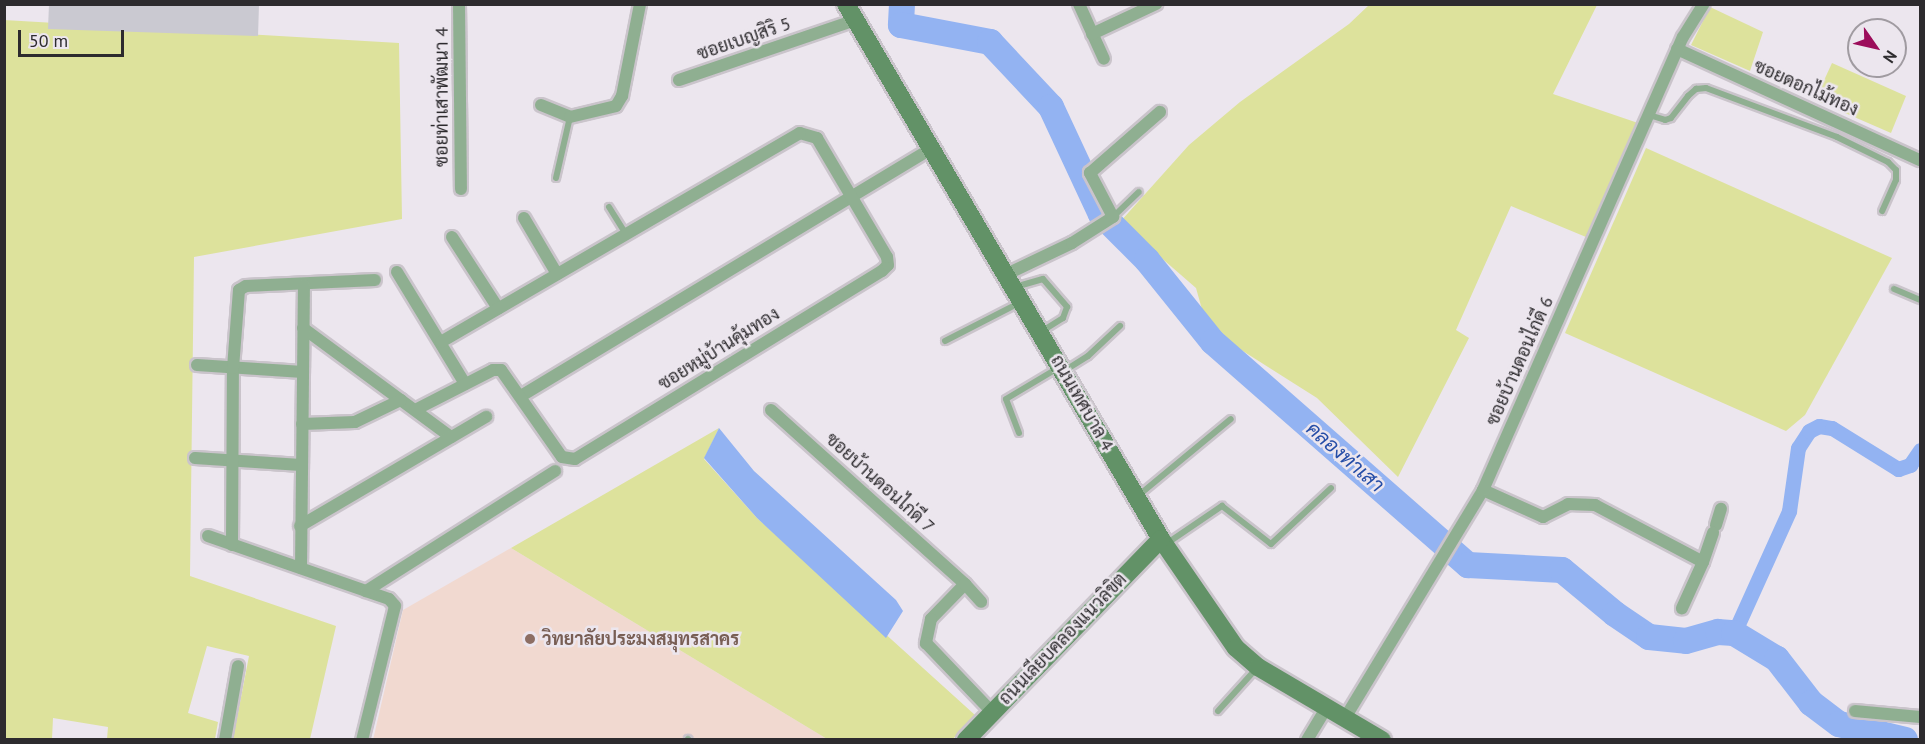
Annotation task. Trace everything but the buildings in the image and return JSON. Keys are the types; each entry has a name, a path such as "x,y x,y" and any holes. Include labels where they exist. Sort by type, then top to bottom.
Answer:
{"street":[{"name":"ซอยท่าเสาพัฒนา 4","path":"459,4 461,189"},
{"path":"541,105 570,117 616,106 622,96 640,4"},
{"path":"1079,4 1104,59"},
{"path":"1092,34 1156,4"},
{"name":"ซอยบ้านดอนไก่ดี 6","path":"1345,718 1483,490 1677,49 1704,4"},
{"name":"ซอยเบญสิริ 5","path":"679,80 851,12"},
{"name":"ถนนเทศบาล 4","path":"851,12 933,147 1163,541 1236,648 1258,667 1382,740"},
{"name":"ซอยดอกไม้ทอง","path":"1677,49 1920,160"},
{"path":"1015,288 1113,217 1090,173 1160,112"},
{"name":"ซอยหมู่บ้านคุ้มทอง","path":"415,410 493,370 501,370 562,457 575,459 888,265 888,257 816,138 800,133 441,342"},
{"path":"521,396 933,147"},
{"path":"524,218 557,274"},
{"path":"452,237 498,308"},
{"path":"397,273 465,384"},
{"path":"232,545 233,368 239,290 246,286 375,280"},
{"path":"301,568 304,285"},
{"path":"303,328 451,437"},
{"path":"197,365 303,372"},
{"path":"302,424 355,422 401,400"},
{"name":"ซอยบ้านดอนไก่ดี 7","path":"771,410 965,584 981,602"},
{"path":"300,526 486,417"},
{"path":"195,458 234,463 301,465"},
{"path":"366,591 555,471"},
{"path":"1483,490 1543,517 1568,504 1594,505 1703,562"},
{"path":"1682,608 1703,562 1721,509"},
{"path":"208,537 389,599 395,606 362,740"},
{"name":"ถนนเลียบคลองแนวลิขิต","path":"966,740 1163,541"},
{"path":"965,584 931,619 926,643 992,712"},
{"path":"225,740 238,666"},
{"path":"1307,740 1326,708"},
{"path":"1855,711 1920,717"}],"lane":[{"path":"1649,115 1665,120 1671,118 1696,89 1706,88 1837,136 1888,162 1896,170 1896,180 1882,211"},
{"path":"556,178 570,117"},
{"path":"1113,217 1139,192"},
{"path":"609,207 626,234"},
{"path":"945,341 1015,288 1043,279 1066,307 1063,318 1041,332"},
{"path":"1894,289 1920,300"},
{"path":"1019,433 1005,404 1006,399 1088,356 1120,326"},
{"path":"1137,497 1231,419"},
{"path":"1163,541 1222,506 1271,544 1330,488"},
{"path":"1218,711 1258,667"}],"shaded area":[{"name":"วิทยาลัยประมงสมุทรสาคร","path":"511,548 827,739 373,740 403,610"}],"green space":[{"path":"1369,5 1597,5 1553,94 1638,123 1586,237 1511,206 1456,330 1469,338 1398,477 1317,398 1235,346 1203,313 1196,288 1120,222 1189,145 1240,102 1349,24"},
{"path":"1710,7 1763,32 1750,71 1691,45"},
{"path":"4,20 399,43 402,219 194,257 190,576 336,626 310,739 233,739 249,656 207,646 188,713 218,722 215,739 107,739 108,727 53,718 52,739 5,739"},
{"path":"1832,63 1847,70 1847,78 1866,78 1906,96 1891,133 1815,100"},
{"path":"1646,148 1892,258 1805,415 1786,431 1565,333"},
{"path":"719,428 704,459 757,518 975,715 953,739 827,739 511,548"}],"water":[{"path":"719,428 754,471 896,600 903,611 886,638 757,518 704,458"}],"waterway":[{"name":"คลองท่าเสา","path":"902,4 901,25 990,42 1051,107 1101,214 1147,260 1213,342 1468,565 1562,570 1615,614 1649,637 1686,641 1718,632 1734,633 1777,659 1811,703 1839,724 1905,740"},
{"path":"1734,633 1789,511 1798,448 1809,431 1819,426 1832,428 1898,469 1910,465 1920,450"}],"place":[{"name":"วิทยาลัยประมงสมุทรสาคร","path":"530,639"}]}
